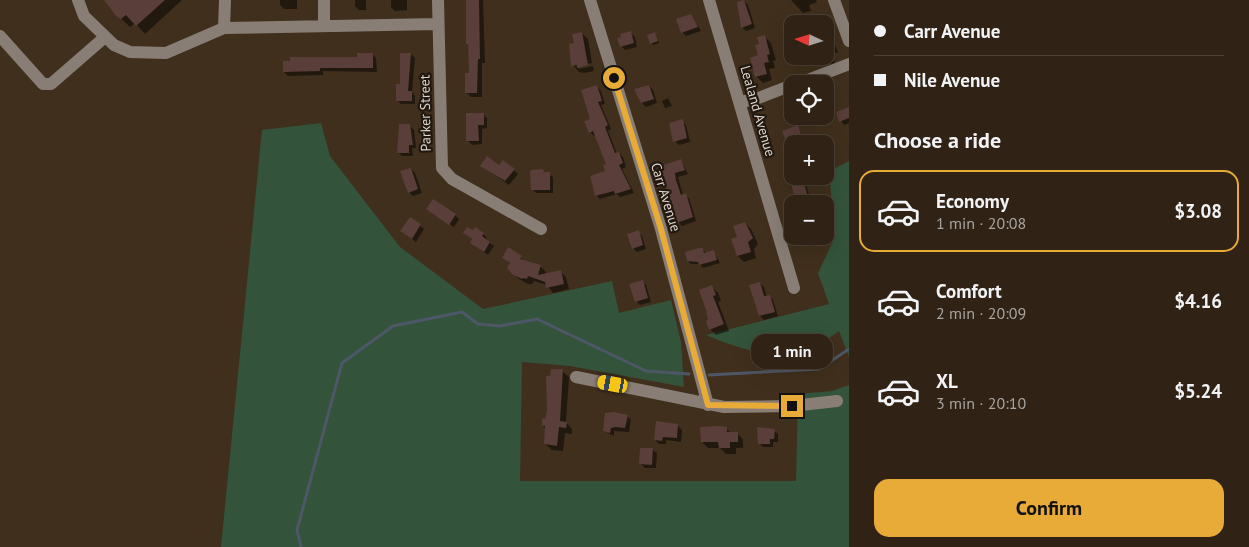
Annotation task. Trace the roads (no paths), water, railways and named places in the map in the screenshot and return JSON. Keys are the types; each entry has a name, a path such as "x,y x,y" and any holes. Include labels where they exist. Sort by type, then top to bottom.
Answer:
{"street":[{"path":"78,0 84,16 114,45 130,52 166,53 224,28 438,24"},
{"path":"224,28 225,0"},
{"path":"324,0 324,26"},
{"name":"Parker Street","path":"438,0 442,168 459,184 541,229"},
{"name":"Carr Avenue","path":"590,0 661,229 708,405"},
{"name":"Lealand Avenue","path":"709,0 794,288"},
{"path":"834,0 849,41"},
{"path":"0,36 43,84 51,84 105,37"},
{"path":"820,75 849,64"},
{"path":"740,102 756,99 784,88"},
{"path":"576,377 708,405 774,406 837,401"}],"waterway":[{"path":"301,547 297,530 342,363 393,326 462,312 478,324 500,326 537,319 646,371 689,374"},
{"path":"709,375 819,369 849,349"}]}
